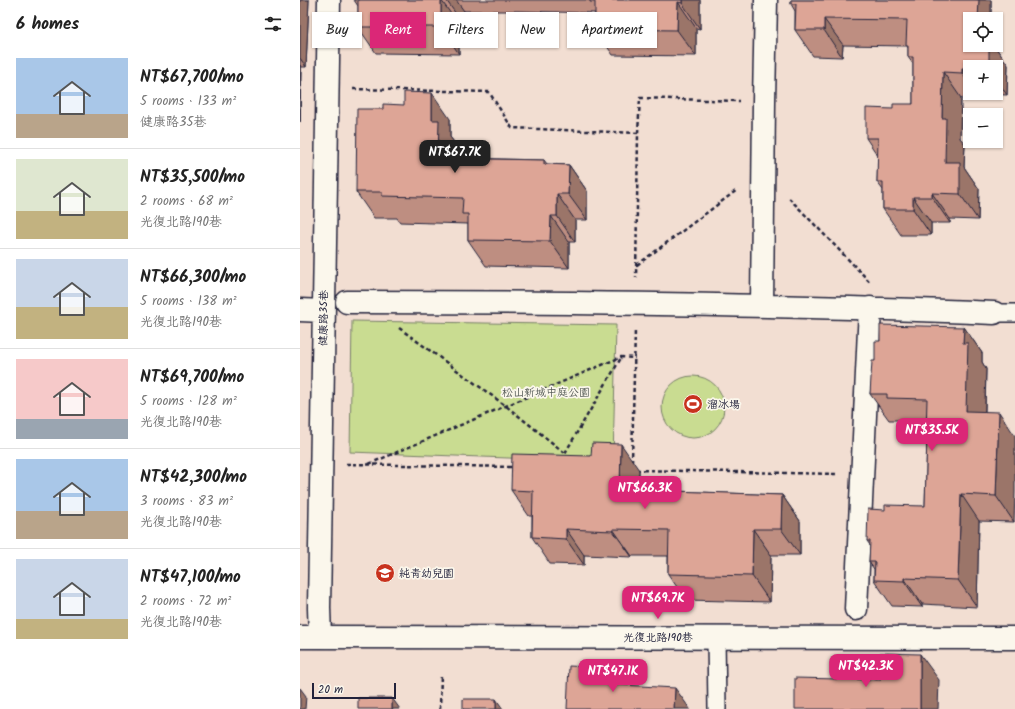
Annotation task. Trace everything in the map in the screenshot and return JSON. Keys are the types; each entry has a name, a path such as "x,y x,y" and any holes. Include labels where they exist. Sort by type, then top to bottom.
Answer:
{"street":[{"name":"健康路35巷","path":"310,637 319,608 329,0"},
{"path":"762,306 766,0"},
{"path":"347,302 636,303 870,308 1004,313"},
{"path":"856,609 864,474 870,308"},
{"path":"300,310 323,311"},
{"name":"光復北路190巷","path":"310,637 1015,638"}],"lane":[{"path":"716,637 716,709"}],"path":[{"path":"350,89 489,92 512,128 638,133"},
{"path":"632,462 638,133 640,98 764,101"},
{"path":"379,302 380,315 506,406 565,453"},
{"path":"367,465 621,358 635,358"},
{"path":"565,460 565,453 621,358"},
{"path":"344,464 518,467"},
{"path":"632,470 864,474"},
{"path":"440,709 441,674"}],"green space":[{"name":"松山新城中庭公園","path":"352,321 616,325 613,462 350,452"},
{"name":"溜冰場","path":"693,376 710,381 715,385 719,390 724,407 719,424 715,429 710,433 693,438 676,433 671,429 667,424 662,407 667,390 671,385 676,381"}],"building":[{"path":"358,0 441,0 441,12 434,12 434,27 426,27 426,12 370,12 370,27 362,27 362,12 358,12"},
{"path":"590,0 682,0 682,3 678,2 677,30 657,30 657,12 595,12 595,2 590,2"},
{"path":"791,0 979,0 978,12 963,12 963,52 989,52 989,60 963,60 962,73 943,72 942,118 946,118 945,162 960,162 960,194 932,193 932,197 913,197 913,209 883,209 883,182 877,182 878,138 866,138 866,108 893,109 893,104 913,104 913,57 908,57 908,45 906,45 907,20 824,19 824,30 795,30 796,4 791,4"},
{"path":"404,92 432,93 432,120 439,120 438,158 544,160 544,164 569,165 568,194 557,194 557,216 551,216 550,241 468,240 468,214 462,214 463,198 382,196 382,192 356,192 357,109 383,109 383,104 404,105"},
{"path":"880,325 964,327 963,343 968,343 966,411 999,412 996,496 961,494 958,580 904,578 904,581 874,580 875,562 869,562 870,541 867,541 868,509 885,510 885,505 925,506 927,434 927,399 887,398 887,394 870,394 872,361 875,361 875,341 880,341"},
{"path":"592,443 621,444 620,489 782,495 781,529 753,529 752,576 668,574 669,530 613,529 613,531 566,529 566,539 532,537 533,491 511,490 512,454 591,456"},
{"path":"880,653 920,654 920,709 795,709 795,678 880,680"},
{"path":"569,666 605,668 605,684 675,688 674,709 567,709"},
{"path":"358,698 392,698 392,709 358,709"},
{"path":"463,699 496,699 496,709 463,709"}],"place":[{"name":"溜冰場","path":"693,404"},
{"name":"純青幼兒園","path":"385,573"}]}
